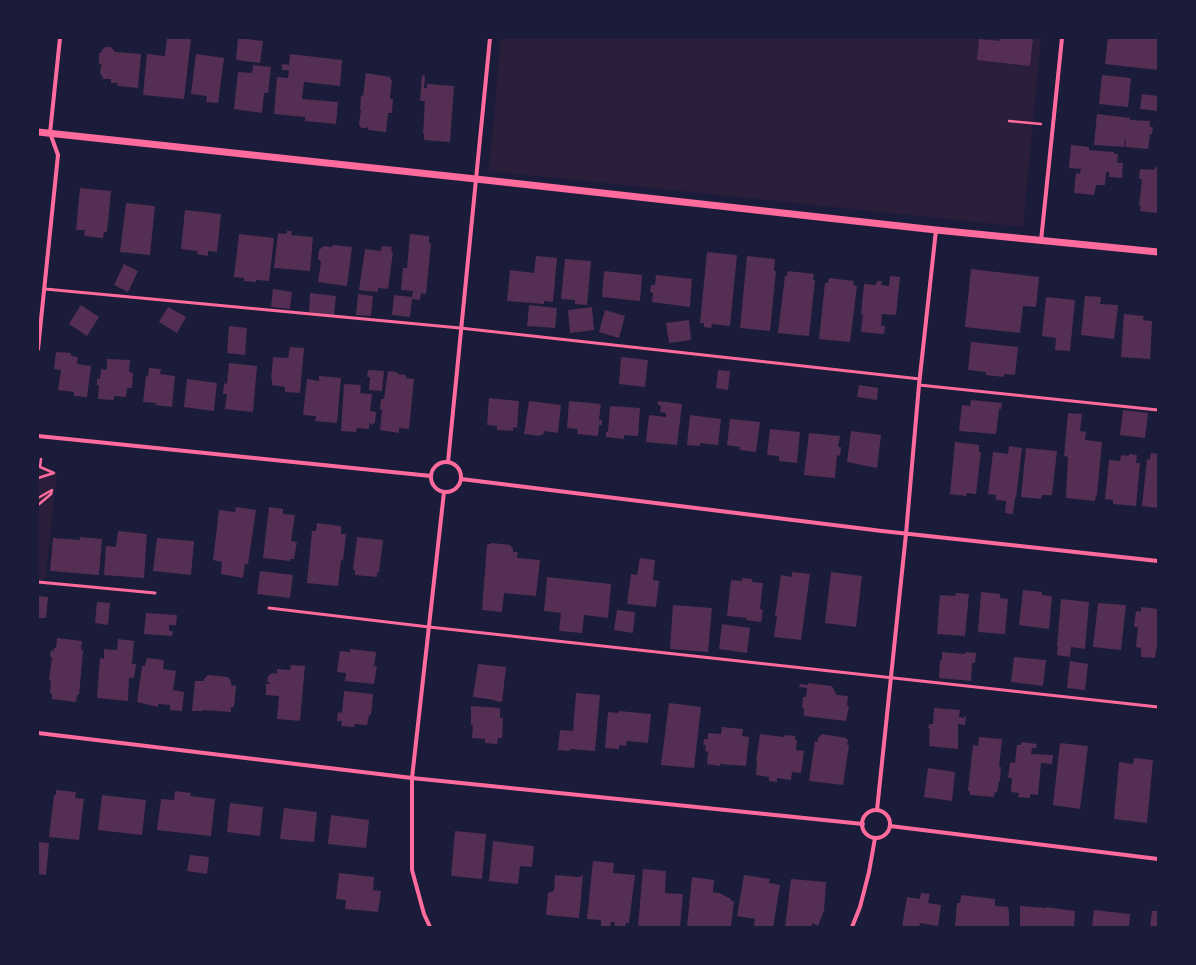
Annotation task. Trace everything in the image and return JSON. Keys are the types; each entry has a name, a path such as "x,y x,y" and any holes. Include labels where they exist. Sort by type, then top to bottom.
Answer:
{"street":[{"path":"38,349 58,154 50,133 60,38"},
{"path":"448,462 460,328 490,38"},
{"path":"1041,241 1062,38"},
{"path":"38,132 936,230 1158,252"},
{"path":"877,810 892,677 919,385 936,230"},
{"path":"38,436 431,476"},
{"path":"448,462 458,467 461,482 454,490 444,492 435,488 432,484 431,476 432,469 440,463 448,462"},
{"path":"461,479 906,534 1158,561"},
{"path":"430,927 424,914 412,870 412,778 444,492"},
{"path":"38,733 412,778 863,824"},
{"path":"877,810 887,815 890,826 884,836 875,838 867,834 864,830 863,824 864,818 867,814 877,810"},
{"path":"890,826 1158,859"},
{"path":"852,927 860,907 869,872 875,838"}],"lane":[{"path":"45,289 460,328 920,379"},
{"path":"919,385 1158,410"},
{"path":"38,582 155,593"},
{"path":"269,608 1158,707"}],"path":[{"path":"1009,121 1036,124"},
{"path":"38,478 54,472 40,467 41,459"},
{"path":"38,498 52,490 51,494 38,505"}],"shaded area":[{"path":"501,38 1041,38 1023,227 489,171"},
{"path":"38,471 57,473 45,581 38,580"}],"building":[{"path":"167,38 191,38 184,99 143,95 147,54 165,56"},
{"path":"238,38 263,41 260,63 236,60"},
{"path":"1000,38 1033,38 1030,66 977,60 979,39 1000,41"},
{"path":"1108,38 1158,38 1158,70 1105,64"},
{"path":"105,47 111,47 115,52 141,54 138,88 117,86 118,83 111,83 111,79 102,79 103,77 100,73 101,65 103,64 99,64 99,53 101,53"},
{"path":"196,54 224,58 218,103 206,102 207,96 191,94"},
{"path":"290,54 342,60 340,86 304,82 302,99 338,102 336,124 305,121 305,117 274,114 277,77 288,78 289,70 282,70 282,64 289,65"},
{"path":"253,65 271,67 268,93 264,93 262,113 234,109 238,72 252,73"},
{"path":"366,73 390,77 392,80 390,99 393,99 392,113 388,113 386,132 368,130 368,127 361,128 359,124 361,95 363,96"},
{"path":"422,75 425,76 424,88 427,88 427,84 454,86 450,142 424,140 425,101 420,101"},
{"path":"1102,75 1131,78 1128,107 1099,104"},
{"path":"1142,94 1158,96 1158,111 1140,109"},
{"path":"1097,114 1130,118 1130,120 1150,121 1150,127 1153,127 1152,134 1150,134 1148,149 1125,147 1126,139 1124,147 1094,145"},
{"path":"1071,145 1089,147 1089,150 1114,152 1114,154 1118,154 1117,163 1123,163 1122,178 1109,177 1109,172 1106,172 1105,185 1096,185 1094,195 1074,193 1076,173 1080,174 1081,169 1069,168"},
{"path":"1155,167 1158,168 1158,213 1140,211 1141,206 1139,206 1142,179 1139,179 1140,169 1154,170"},
{"path":"80,188 111,191 107,232 104,232 103,238 84,236 85,230 76,230"},
{"path":"126,203 155,206 150,255 120,252"},
{"path":"185,210 221,214 217,252 208,251 208,256 197,254 197,251 181,249"},
{"path":"287,231 292,231 291,235 313,237 310,271 274,268 278,233 286,234"},
{"path":"239,234 274,238 269,281 244,281 244,278 234,277"},
{"path":"410,234 429,236 429,243 431,243 426,294 421,293 420,300 412,299 410,317 392,315 394,295 412,297 413,291 401,290 403,268 407,268"},
{"path":"333,245 352,247 347,286 318,282 321,262 318,259 319,250 324,246 332,247"},
{"path":"382,246 392,247 391,252 393,252 388,289 378,288 378,292 359,290 365,249 381,251"},
{"path":"707,252 737,255 730,326 712,324 711,328 704,327 704,323 700,323"},
{"path":"536,256 557,258 553,302 544,301 544,304 507,301 510,270 534,273"},
{"path":"747,256 775,259 774,271 776,271 770,331 740,328"},
{"path":"565,259 591,261 587,305 575,304 575,300 561,299"},
{"path":"124,264 138,271 128,292 114,285"},
{"path":"971,269 1039,277 1036,307 1023,306 1020,333 965,327"},
{"path":"604,271 642,275 640,301 602,297"},
{"path":"788,271 814,274 813,280 815,280 809,336 778,333 785,276 787,276"},
{"path":"656,275 692,279 690,307 652,302 653,293 650,292 651,285 655,285"},
{"path":"890,276 900,277 896,315 882,314 881,326 885,326 884,334 861,332 864,284 876,285 877,281 882,281 881,285 889,286"},
{"path":"829,278 854,281 853,285 857,286 850,342 819,339 825,283 828,283"},
{"path":"273,289 292,292 290,309 271,307"},
{"path":"310,293 336,296 334,315 309,312"},
{"path":"358,294 373,296 371,316 356,315"},
{"path":"1085,296 1101,297 1100,304 1118,305 1114,339 1081,335"},
{"path":"1046,297 1075,300 1070,351 1055,350 1056,338 1042,336"},
{"path":"81,305 99,317 87,336 69,324"},
{"path":"529,305 557,308 555,328 527,326"},
{"path":"168,307 186,317 177,333 159,322"},
{"path":"592,307 594,330 570,333 568,310"},
{"path":"605,310 625,316 619,338 599,332"},
{"path":"1124,314 1144,316 1143,320 1152,321 1150,359 1121,357"},
{"path":"689,320 691,340 669,343 666,323"},
{"path":"229,326 247,328 245,355 227,353"},
{"path":"971,342 1018,347 1015,375 1004,374 1004,377 986,375 986,372 968,370"},
{"path":"290,347 304,348 300,393 285,392 285,387 272,385 271,379 273,357 288,358"},
{"path":"56,352 71,353 71,356 78,357 77,364 91,366 87,397 74,396 74,392 58,390 61,370 54,369"},
{"path":"621,357 648,360 645,387 619,384"},
{"path":"107,359 130,360 129,372 133,373 132,388 127,388 126,397 114,396 114,400 98,399 99,385 97,385 97,379 100,379 101,369 107,370"},
{"path":"229,363 257,366 253,412 225,409 227,394 223,394 224,383 227,384"},
{"path":"149,368 161,369 160,374 175,376 172,407 155,405 156,403 143,402 146,376 148,376"},
{"path":"368,370 384,371 382,391 369,390 370,377 367,377"},
{"path":"718,370 730,371 728,390 716,388"},
{"path":"388,371 397,372 397,374 406,375 406,378 414,379 409,429 399,428 399,433 380,430 382,410 380,409 381,399 384,399"},
{"path":"319,376 341,378 337,423 315,421 316,416 303,415 307,379 319,381"},
{"path":"187,379 217,383 214,411 184,407"},
{"path":"344,384 361,385 360,393 372,394 370,411 376,412 375,423 371,425 369,422 369,429 357,428 356,432 341,431"},
{"path":"859,385 878,388 877,400 857,397"},
{"path":"489,398 519,401 517,428 513,427 513,431 497,430 497,426 487,425"},
{"path":"971,400 1002,403 1001,409 999,409 996,434 959,431 962,405 970,406"},
{"path":"529,401 561,405 558,433 544,431 543,435 540,436 524,434"},
{"path":"569,401 601,404 599,420 602,420 602,425 599,425 598,436 577,434 578,429 567,428"},
{"path":"658,401 682,404 677,445 646,442 649,415 666,417 666,413 660,412 661,406 658,405"},
{"path":"610,406 640,408 638,436 624,435 624,439 606,437 606,432 608,432"},
{"path":"1123,410 1148,413 1145,438 1120,435"},
{"path":"1068,413 1082,414 1080,431 1086,432 1085,440 1102,442 1097,495 1095,501 1066,498 1068,457 1064,456"},
{"path":"690,415 721,419 718,445 700,443 700,446 687,445"},
{"path":"730,419 760,422 756,452 739,450 740,447 727,445"},
{"path":"770,429 800,432 797,463 779,461 779,456 767,455"},
{"path":"851,431 881,435 877,468 847,462"},
{"path":"809,433 840,436 838,447 841,447 840,456 837,455 835,478 804,475"},
{"path":"955,442 979,445 979,452 981,452 976,494 967,493 966,496 950,494"},
{"path":"1009,446 1022,448 1013,514 1005,513 1006,501 996,500 996,495 988,494 993,452 1008,454"},
{"path":"1026,448 1057,451 1052,495 1042,495 1041,499 1021,497"},
{"path":"1151,453 1158,454 1158,508 1142,506 1147,459 1150,460"},
{"path":"1129,454 1137,455 1136,463 1140,463 1136,506 1113,504 1113,500 1105,499 1109,460 1120,461 1121,455 1129,456"},
{"path":"236,507 256,510 248,564 245,564 243,578 221,574 222,562 213,560 219,510 235,512"},
{"path":"269,507 283,509 283,514 295,515 291,541 297,542 294,559 290,559 290,561 263,558"},
{"path":"317,523 341,526 341,534 346,534 338,586 307,583 312,531 316,531"},
{"path":"118,531 147,534 144,578 104,575 106,546 116,547"},
{"path":"80,537 102,539 99,575 50,571 53,538 80,540"},
{"path":"357,537 383,540 379,573 377,572 377,577 355,575 355,570 353,570"},
{"path":"157,538 194,541 191,575 153,571"},
{"path":"492,543 510,545 513,552 518,552 517,558 540,560 536,596 504,593 502,612 482,610 487,545"},
{"path":"640,558 655,560 653,580 659,581 656,607 627,604 631,574 637,575"},
{"path":"260,571 293,575 290,598 257,594"},
{"path":"792,572 810,574 801,640 774,637 777,616 775,616 781,575 792,577"},
{"path":"831,572 862,576 856,627 825,623"},
{"path":"547,577 611,584 608,618 584,615 582,633 559,631 561,613 544,611"},
{"path":"742,578 752,579 752,582 763,583 760,609 763,610 761,622 746,620 747,618 727,616 731,580 742,581"},
{"path":"1023,590 1042,592 1042,595 1052,596 1049,629 1019,625"},
{"path":"981,592 1000,594 1000,598 1008,599 1005,634 978,632"},
{"path":"956,593 969,594 965,636 937,634 940,595 955,596"},
{"path":"38,596 48,597 46,618 38,618"},
{"path":"1061,599 1089,602 1085,649 1071,647 1070,657 1057,655"},
{"path":"97,602 110,603 108,625 95,623"},
{"path":"1098,603 1126,605 1121,650 1093,647"},
{"path":"673,605 712,608 708,652 670,649"},
{"path":"1141,607 1158,609 1158,650 1156,649 1155,658 1141,657 1141,648 1136,647 1138,627 1134,627 1136,611 1141,612"},
{"path":"617,610 635,612 633,633 614,630"},
{"path":"146,613 177,615 176,625 169,625 169,631 173,631 172,636 144,634"},
{"path":"722,624 750,628 747,653 719,649"},
{"path":"57,638 82,641 81,650 83,650 79,695 77,695 76,702 52,699 52,694 50,693 51,680 49,680 52,657 50,657 51,650 54,651 54,648 56,648"},
{"path":"118,639 134,641 132,664 136,664 134,678 129,678 128,701 97,698 100,658 104,659 104,649 117,650"},
{"path":"350,649 376,652 374,666 377,666 374,684 345,681 346,673 337,672 340,651 350,652"},
{"path":"942,652 965,654 965,652 976,653 975,663 972,663 971,681 939,678"},
{"path":"1014,657 1046,660 1043,686 1011,682"},
{"path":"147,658 164,660 163,669 176,671 173,690 184,692 182,711 170,710 170,705 158,704 158,707 137,702 142,666 145,666"},
{"path":"1070,661 1088,664 1085,690 1067,688"},
{"path":"478,664 506,667 502,702 473,697"},
{"path":"291,665 305,666 300,721 277,719 279,696 266,695 266,684 271,684 267,681 268,676 272,673 277,674 277,669 290,670"},
{"path":"208,675 228,677 231,681 231,685 236,686 234,707 231,707 231,712 203,710 192,711 195,681 204,681"},
{"path":"808,683 832,686 836,695 848,696 847,705 849,706 846,721 804,716 804,708 802,708 803,697 806,697 807,688 799,687 800,684 808,685"},
{"path":"344,691 373,694 371,715 369,715 367,725 355,724 354,727 341,726 342,721 337,721 338,712 342,713"},
{"path":"576,693 600,695 595,751 570,749 570,751 558,750 560,730 573,731"},
{"path":"669,703 701,707 694,768 661,765"},
{"path":"471,706 500,708 500,718 503,718 502,738 498,738 497,744 485,743 485,739 472,738 473,725 471,725"},
{"path":"934,708 960,710 959,717 964,718 966,716 965,725 958,724 958,749 929,746 930,729 928,728 929,724 933,724"},
{"path":"619,711 651,714 648,743 627,741 626,746 619,745 619,749 605,748 608,712 618,713"},
{"path":"722,727 743,729 742,736 749,737 746,766 720,764 720,766 707,764 708,752 705,751 706,745 703,745 704,739 708,739 708,733 721,734"},
{"path":"760,734 784,737 785,735 795,736 795,740 797,740 796,750 804,751 801,773 792,772 791,780 777,778 777,782 769,781 769,777 756,775 756,761"},
{"path":"822,734 846,738 848,740 847,745 849,745 843,785 809,781 815,741 818,742 818,738"},
{"path":"979,737 1002,739 999,767 1001,767 1000,781 994,797 970,795 970,791 968,791 973,745 978,746"},
{"path":"1022,742 1037,744 1036,748 1032,748 1031,754 1053,755 1052,764 1041,763 1038,795 1030,794 1030,798 1018,797 1019,793 1011,792 1012,778 1008,778 1010,762 1015,763 1017,745 1021,745"},
{"path":"1060,743 1088,746 1080,809 1053,805"},
{"path":"1134,758 1153,760 1147,823 1114,819 1119,762 1133,764"},
{"path":"928,768 955,772 952,801 924,797"},
{"path":"56,790 76,792 75,798 84,799 79,840 49,837 54,795 56,795"},
{"path":"175,791 191,793 190,796 215,799 211,836 157,830 161,799 174,800"},
{"path":"102,795 146,800 142,835 98,830"},
{"path":"230,803 263,807 260,836 227,832"},
{"path":"284,808 317,812 314,842 280,839"},
{"path":"331,815 369,820 366,848 328,844"},
{"path":"455,831 486,834 482,879 451,876"},
{"path":"493,841 534,846 532,867 520,866 518,884 489,881"},
{"path":"38,842 49,843 46,875 38,874"},
{"path":"190,855 209,857 207,874 187,871"},
{"path":"593,861 614,863 613,873 635,875 629,923 626,923 625,927 614,927 615,922 611,922 610,927 601,927 601,920 587,919"},
{"path":"643,869 666,871 665,893 683,894 680,927 638,927"},
{"path":"339,873 374,877 373,890 381,891 378,912 345,909 346,900 336,899"},
{"path":"555,875 579,877 583,875 579,918 546,915 548,893 554,891"},
{"path":"744,875 770,879 769,883 780,885 773,927 754,926 755,919 737,916"},
{"path":"692,877 714,880 713,892 719,893 731,899 731,901 734,901 731,927 687,927"},
{"path":"791,879 826,882 824,910 818,926 812,923 812,927 785,927"},
{"path":"921,893 930,894 928,903 941,905 938,926 920,923 919,927 902,927 907,897 920,899"},
{"path":"961,895 995,899 995,906 1008,907 1009,927 955,927 957,903 960,903"},
{"path":"1020,906 1046,907 1075,911 1074,927 1020,927"},
{"path":"1094,910 1130,914 1129,927 1092,927"},
{"path":"1152,911 1158,911 1158,927 1150,927"}]}
